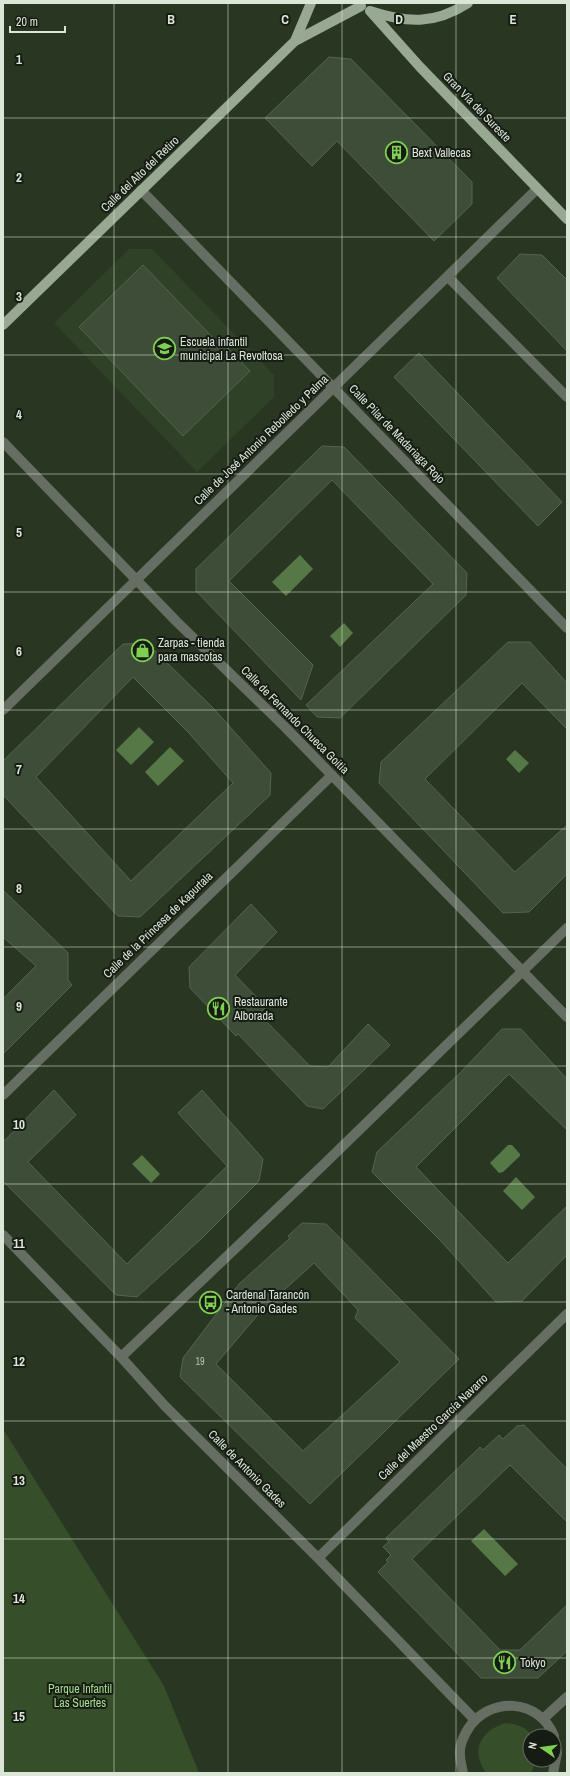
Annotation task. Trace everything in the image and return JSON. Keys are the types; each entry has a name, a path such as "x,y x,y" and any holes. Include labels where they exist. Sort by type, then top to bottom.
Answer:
{"main road":[{"name":"Calle del Alto del Retiro","path":"295,41 311,3"},
{"path":"360,4 370,11 397,19 426,20 453,12 468,3"},
{"name":"Calle del Alto del Retiro","path":"3,325 295,41 360,4"},
{"name":"Gran Vía del Sureste","path":"370,11 420,67 567,219"}],"street":[{"name":"Calle de José Antonio Rebolledo y Palma","path":"3,710 537,189"},
{"name":"Calle Pilar de Madariaga Rojo","path":"141,190 567,628"},
{"path":"448,277 567,397"},
{"name":"Calle de Fernando Chueca Goitia","path":"3,442 136,580 332,775 567,1017"},
{"name":"Calle de la Princesa de Kapurtala","path":"3,1095 332,775"},
{"path":"121,1357 321,1167 567,928"},
{"name":"Calle de Antonio Gades","path":"3,1235 121,1357 166,1406 318,1558 474,1719"},
{"name":"Calle del Maestro García Navarro","path":"318,1558 567,1314"},
{"path":"543,1719 567,1697"},
{"path":"463,1773 460,1754 463,1737 474,1719 490,1708 505,1705 519,1706 532,1711 543,1719 548,1728"}],"shaded area":[{"name":"Escuela infantil municipal La Revoltosa","path":"129,249 152,249 274,375 274,397 197,472 54,323"},
{"path":"300,555 313,569 286,596 272,582"},
{"path":"344,623 353,633 340,647 330,636"},
{"path":"139,727 154,742 131,765 116,750"},
{"path":"170,747 184,761 158,786 145,772"},
{"path":"515,750 529,763 519,773 506,759"},
{"path":"508,1145 512,1145 520,1156 503,1172 499,1173 490,1163"},
{"path":"142,1155 160,1174 151,1183 132,1164"},
{"path":"516,1177 535,1197 522,1210 503,1191"},
{"path":"484,1529 518,1564 505,1576 471,1541"}],"green space":[{"name":"Parque Infantil Las Suertes","path":"3,1429 164,1686 199,1773 3,1773"},
{"path":"506,1723 524,1728 522,1728 522,1768 533,1768 531,1773 486,1773 481,1765 479,1749 484,1736 497,1726"}],"building":[{"name":"Bext Vallecas","path":"329,57 351,59 472,182 472,204 434,241 337,141 312,166 265,118"},
{"path":"520,254 542,255 567,280 567,351 497,278"},
{"path":"143,265 219,344 222,342 250,371 183,436 79,327"},
{"path":"419,353 562,502 538,526 394,377"},
{"path":"322,446 344,447 467,573 466,595 340,718 317,717 306,705 433,584 332,480 229,581 313,665 301,700 196,591 196,569"},
{"path":"508,642 530,642 567,683 567,729 522,683 425,779 515,872 567,825 567,874 529,912 503,913 379,783 381,762"},
{"path":"147,643 214,709 271,773 270,795 140,917 118,916 3,795 3,761 123,644","holes":["133,677 188,732 233,783 131,881 36,777"]},
{"path":"3,890 68,953 68,980 72,985 3,1054 3,999 36,966 3,937"},
{"path":"251,904 277,932 235,975 266,1007 259,1014 310,1066 328,1067 368,1024 390,1045 323,1109 307,1106 238,1034 236,1036 190,988 189,967"},
{"path":"502,1029 521,1029 567,1079 567,1130 509,1074 416,1167 508,1263 567,1206 567,1255 522,1301 496,1302 439,1239 372,1172 377,1152 460,1073"},
{"path":"54,1090 76,1115 28,1162 127,1264 227,1166 178,1113 202,1090 263,1159 259,1181 201,1239 137,1297 116,1295 3,1181 3,1142"},
{"path":"302,1223 326,1224 459,1359 310,1504 180,1377 183,1358 239,1284 290,1238 288,1236","holes":["314,1263 358,1310 355,1318 400,1362 303,1451 216,1364 262,1310"]},
{"path":"524,1425 567,1469 567,1522 510,1465 412,1559 500,1650 520,1650 567,1605 567,1651 538,1678 481,1678 378,1572 388,1562 386,1560 391,1555 383,1547 389,1542 386,1538 480,1447 483,1450 499,1435 503,1439 517,1426"}],"place":[{"name":"Bext Vallecas","path":"397,153"},
{"name":"Escuela infantil municipal La Revoltosa","path":"164,349"},
{"name":"Zarpas - tienda para mascotas","path":"143,650"},
{"name":"Restaurante Alborada","path":"219,1009"},
{"name":"Cardenal Tarancón - Antonio Gades","path":"210,1302"},
{"name":"Tokyo","path":"505,1663"}]}
